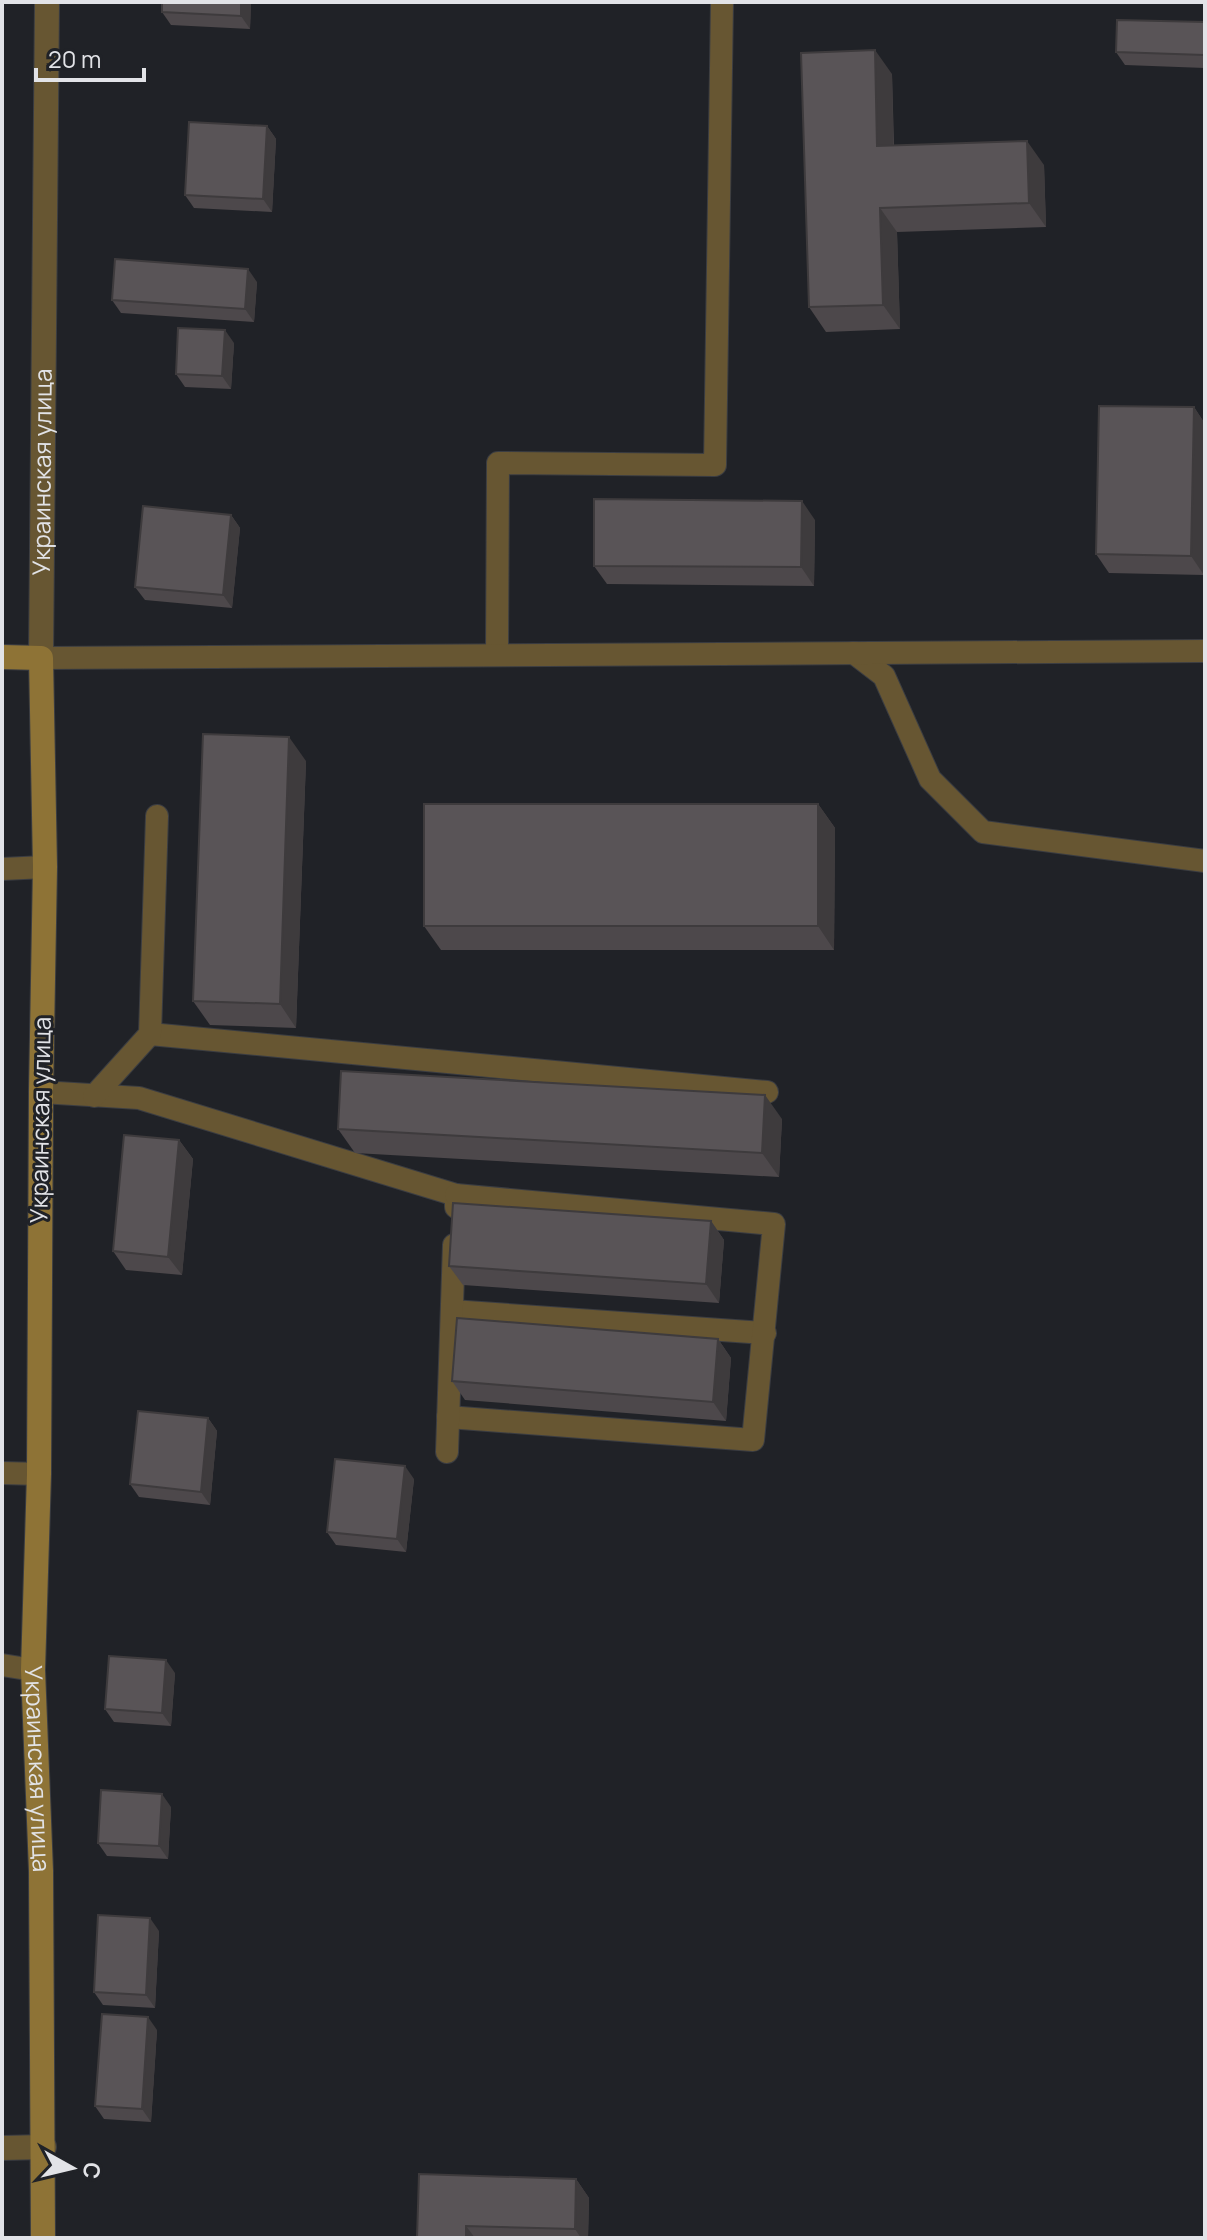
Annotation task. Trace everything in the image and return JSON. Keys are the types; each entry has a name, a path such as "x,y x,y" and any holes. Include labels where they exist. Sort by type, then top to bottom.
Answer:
{"street":[{"name":"Украинская улица","path":"43,2238 41,1871 33,1670 39,1474 45,867 41,658 47,2"},
{"path":"2,657 41,658"},
{"path":"2,2148 44,2147"}],"lane":[{"path":"497,655 498,463 715,465 722,2"},
{"path":"41,658 1205,651"},
{"path":"854,653 884,676 930,779 983,832 1205,861"},
{"path":"94,1096 150,1034 157,816"},
{"path":"2,869 45,867"},
{"path":"150,1034 767,1092"},
{"path":"41,1092 139,1098 456,1195 774,1224 753,1440 448,1417"},
{"path":"447,1452 456,1195"},
{"path":"452,1311 765,1333"},
{"path":"2,1473 39,1474"},
{"path":"2,1665 33,1670"}],"building":[{"path":"162,2 241,2 241,16 162,12"},
{"path":"1117,20 1205,22 1204,55 1116,52"},
{"path":"875,50 877,146 1027,141 1029,203 880,208 883,305 809,307 801,53"},
{"path":"189,122 267,126 263,199 185,195"},
{"path":"115,259 248,269 245,309 112,300"},
{"path":"178,328 225,330 222,376 176,374"},
{"path":"1099,406 1194,407 1191,556 1096,554"},
{"path":"594,499 802,501 801,567 594,566"},
{"path":"143,506 231,515 223,595 135,587"},
{"path":"203,734 289,737 280,1004 193,1001"},
{"path":"424,804 818,804 818,926 424,926"},
{"path":"341,1071 765,1095 762,1153 338,1129"},
{"path":"124,1135 179,1140 168,1257 113,1251"},
{"path":"453,1203 711,1221 706,1284 449,1266"},
{"path":"457,1318 718,1339 713,1402 452,1381"},
{"path":"138,1411 208,1418 201,1492 130,1484"},
{"path":"335,1459 405,1466 397,1539 327,1532"},
{"path":"109,1656 166,1660 162,1713 105,1709"},
{"path":"101,1790 162,1794 159,1846 98,1843"},
{"path":"98,1915 150,1918 146,1995 94,1992"},
{"path":"102,2014 148,2017 142,2109 95,2106"},
{"path":"419,2174 576,2179 575,2229 466,2226 466,2238 417,2238"}]}
